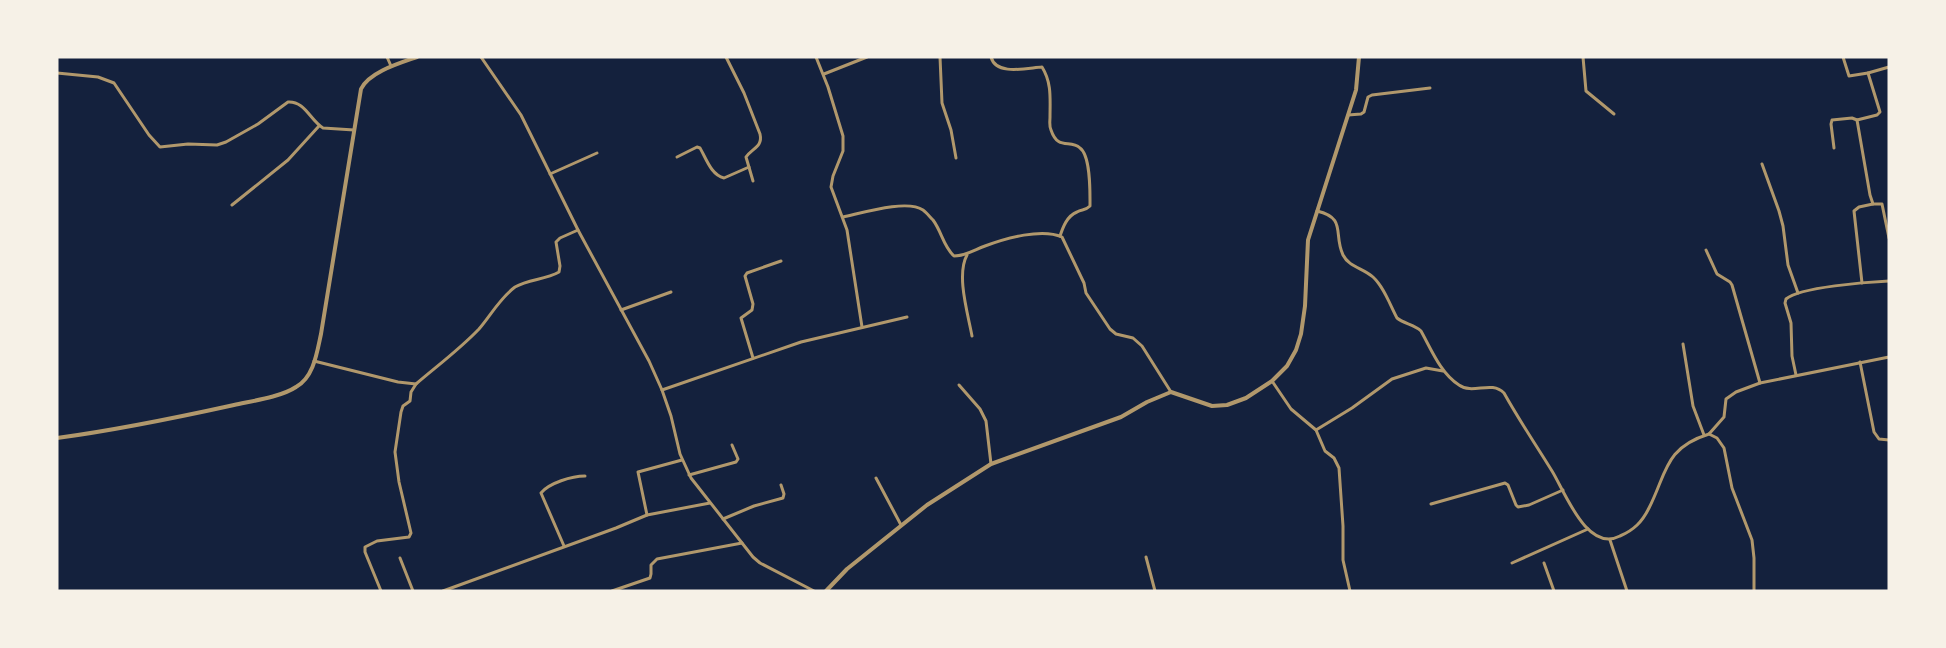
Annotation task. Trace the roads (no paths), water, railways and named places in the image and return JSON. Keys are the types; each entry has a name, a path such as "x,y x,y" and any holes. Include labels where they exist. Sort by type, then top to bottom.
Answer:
{"street":[{"path":"387,57 392,66"},
{"path":"57,438 185,416 283,393 296,388 303,382 314,361 321,334 354,130 364,83 392,66 417,57"},
{"path":"481,57 521,115 578,230 649,361 662,390 682,460 689,475 760,563 814,591"},
{"path":"726,57 744,93 762,140 746,156 753,181"},
{"path":"816,57 824,75 844,144 831,182 847,230 862,327"},
{"path":"824,75 867,57"},
{"path":"940,57 942,103 951,130 956,158"},
{"path":"992,57 998,67 1009,69 1042,67 1050,83 1050,129 1063,145 1078,146 1082,148 1086,156 1090,206 1087,210 1077,212 1067,220 1060,236"},
{"path":"843,216 905,205 922,209 938,228 945,248 954,256 968,254 1011,237 1051,232 1060,236 1067,245 1084,283 1086,293 1112,333 1138,341 1171,392 1220,407 1246,398 1272,381 1287,366 1296,350 1305,306 1308,240 1356,90 1359,57"},
{"path":"1583,57 1586,91 1614,114"},
{"path":"1843,57 1849,76 1889,67"},
{"path":"57,73 99,77 114,83 159,147 188,144 217,145 226,142 258,124 288,102 300,105 319,126 328,130 354,130"},
{"path":"1834,148 1832,120 1852,117 1857,120 1877,116 1880,112 1868,73"},
{"path":"1348,115 1363,113 1368,97 1372,95 1430,88"},
{"path":"1857,120 1873,204"},
{"path":"232,205 288,160 319,126"},
{"path":"677,157 697,147 700,148 719,177 727,177 749,167"},
{"path":"550,174 597,153"},
{"path":"1762,164 1779,211 1788,265 1798,293"},
{"path":"1862,283 1853,214 1856,209 1873,204 1889,204"},
{"path":"1882,204 1889,238"},
{"path":"1317,211 1332,217 1337,225 1342,254 1348,262 1377,281 1396,318 1421,331 1445,372 1459,386 1493,387 1504,393 1576,514 1596,536 1610,540 1629,532 1640,524 1650,507 1663,471 1671,459 1688,443 1707,435 1724,417 1726,399 1736,392 1760,383 1889,357"},
{"path":"381,591 364,549 370,543 411,535 399,482 396,452 402,408 410,401 411,392 416,384 470,337 495,306 514,288 528,281 559,272 556,242 578,230"},
{"path":"1706,250 1717,274 1732,285 1760,383"},
{"path":"968,254 963,263 964,292 972,336"},
{"path":"753,358 741,318 752,310 753,304 745,276 747,273 781,261"},
{"path":"1796,375 1792,357 1791,323 1785,303 1789,296 1862,283 1889,281"},
{"path":"621,310 671,292"},
{"path":"662,390 801,342 907,317"},
{"path":"1683,344 1693,406 1707,435 1717,438 1724,448 1732,488 1752,540 1754,591"},
{"path":"314,361 398,382 416,384"},
{"path":"1860,362 1874,432 1879,439 1889,440"},
{"path":"1316,430 1392,379 1426,368 1445,372"},
{"path":"1272,381 1291,409 1316,430 1325,451 1334,458 1339,468 1343,526 1342,560 1350,591"},
{"path":"959,385 980,409 986,421 991,464"},
{"path":"826,591 847,569 901,525 927,505 991,464 1121,417 1146,402 1171,392"},
{"path":"689,475 736,462 738,459 732,445"},
{"path":"647,515 638,472 682,460"},
{"path":"564,546 541,493 548,487 585,476"},
{"path":"876,478 901,525"},
{"path":"1431,504 1505,483 1518,507 1529,505 1563,490"},
{"path":"723,519 754,506 783,498 781,485"},
{"path":"443,591 647,515 710,503"},
{"path":"1512,563 1588,529"},
{"path":"1610,540 1627,591"},
{"path":"612,591 650,578 651,565 657,560 742,543"},
{"path":"1146,557 1155,591"},
{"path":"400,558 413,591"},
{"path":"1544,562 1554,591"}]}
